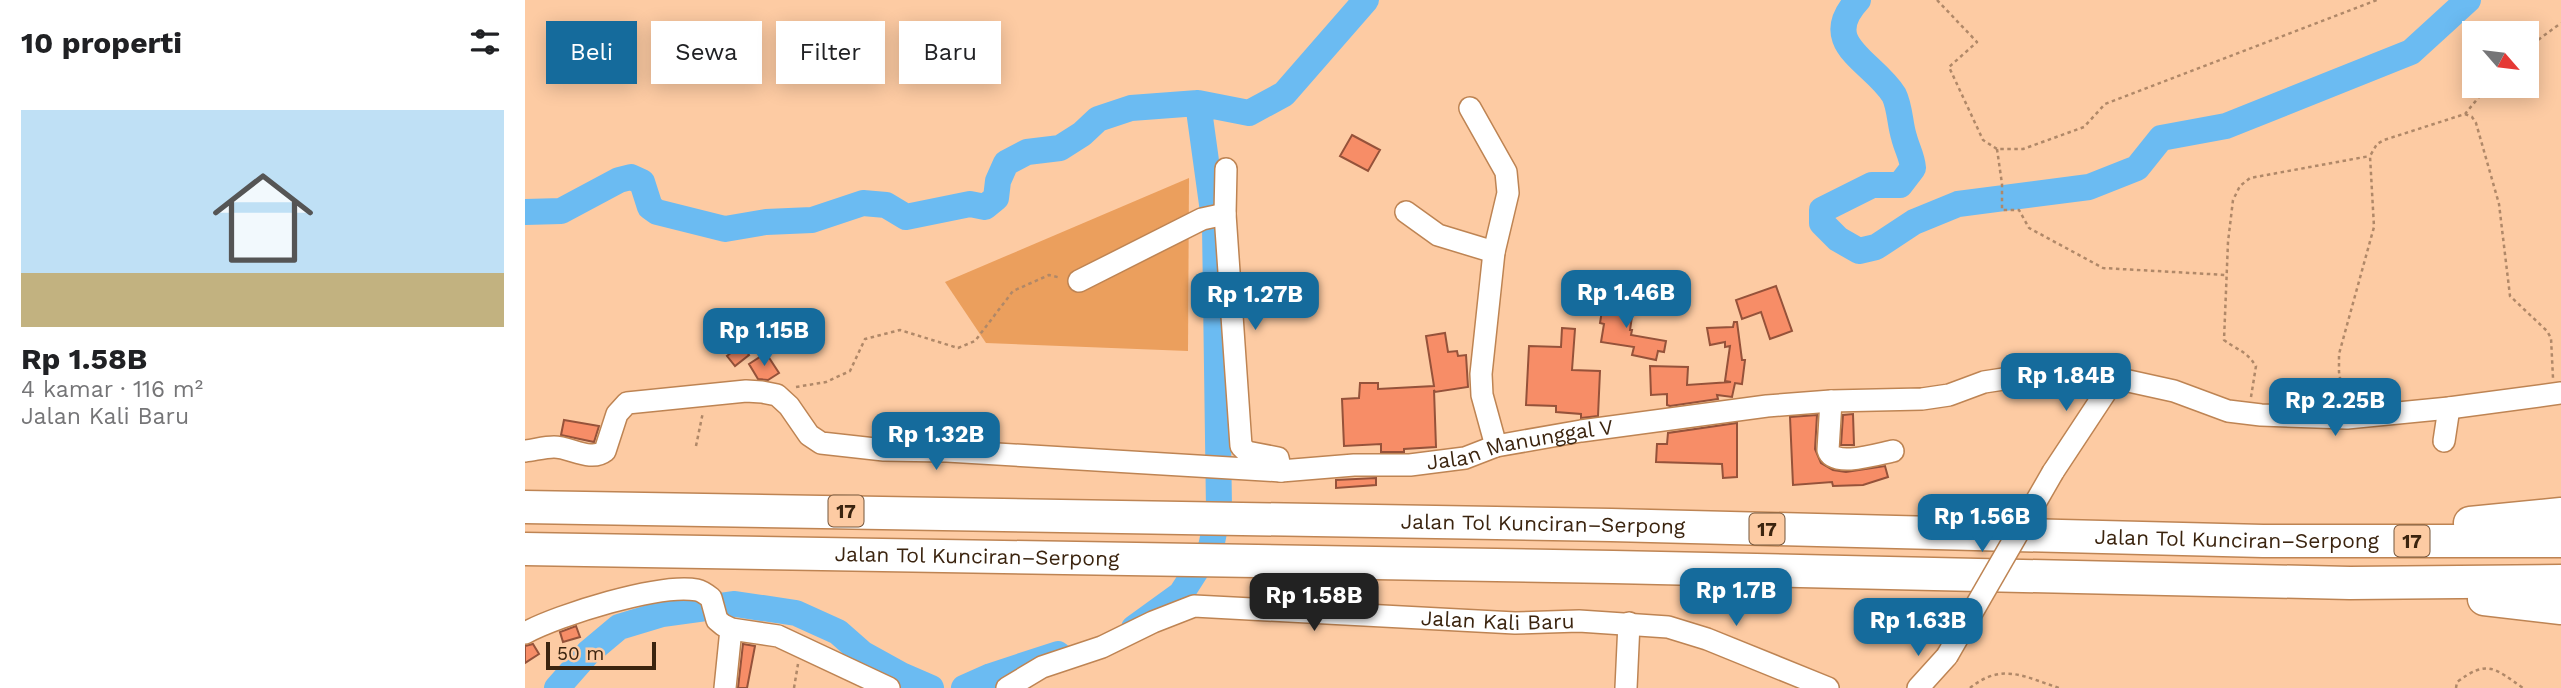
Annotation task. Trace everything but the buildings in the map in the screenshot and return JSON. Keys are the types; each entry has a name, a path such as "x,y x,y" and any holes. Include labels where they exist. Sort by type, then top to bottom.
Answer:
{"highway":[{"name":"Jalan Tol Kunciran–Serpong","path":"525,507 1271,519 2263,541 2561,541"},
{"path":"2263,541 2561,514"},
{"name":"Jalan Tol Kunciran–Serpong","path":"525,549 2350,583 2561,581"},
{"path":"2350,583 2561,608"}],"street":[{"path":"1470,108 1509,182 1494,252 1481,374 1482,395 1496,446"},
{"path":"1226,169 1215,216 1241,446 1247,452 1278,458 1272,470"},
{"path":"1406,212 1438,234 1494,252"},
{"path":"1079,281 1215,216"},
{"name":"Jalan Manunggal V","path":"762,392 777,396 789,406 809,435 821,443 884,450 947,451 1272,470 1410,465 1465,458 1496,446 1629,425 1831,401 1922,399 1948,395 1984,382 2055,372 2115,378 2174,391 2228,411 2249,414 2347,418 2558,394"},
{"path":"1918,688 1947,656 2053,472 2115,378"},
{"path":"525,451 556,447 601,455 605,451 617,414 627,403 746,391 762,392"},
{"path":"1831,401 1829,457 1856,458 1893,451"},
{"path":"2444,441 2449,408"},
{"path":"525,633 615,600 645,593 696,589 711,598 724,624 725,688"},
{"name":"Jalan Kali Baru","path":"1007,688 1042,667 1102,647 1194,606 1515,624 1579,621 1668,627 1707,639 1828,688"},
{"path":"1626,688 1629,623"},
{"path":"724,624 778,636 889,688"}],"path":[{"path":"1937,0 1977,43 1949,66 1983,140 1997,149 2023,149 2084,127 2105,104 2377,0"},
{"path":"2539,39 2561,23"},
{"path":"2347,418 2339,372 2339,354 2374,227 2370,156 2377,144 2384,140 2465,114 2478,98"},
{"path":"2465,114 2472,117 2476,123 2499,204 2510,296 2551,338 2558,394"},
{"path":"1997,149 2002,184 2002,210 2019,210 2029,228 2103,268 2226,275"},
{"path":"2249,414 2256,366 2246,352 2234,348 2224,340 2226,275 2233,201 2240,186 2250,178 2370,156"},
{"path":"762,392 826,382 838,377 850,371 865,339 900,330 958,348 975,341 1013,291 1049,275 1079,281"},
{"path":"696,446 705,396"},
{"path":"794,688 801,646"},
{"path":"2456,688 2457,682 2475,669 2497,669 2523,688"},
{"path":"1970,688 1975,683 2008,671 2059,688"}],"shaded area":[{"path":"1189,178 1188,351 986,343 945,282"}],"waterway":[{"path":"1134,628 1181,594 1211,547 1219,508 1215,226 1198,103 1249,113 1284,94 1366,0"},
{"path":"1858,0 1847,15 1843,29 1846,40 1894,95 1913,168 1900,185 1872,185 1822,210 1822,223 1838,239 1859,251 1876,247 1914,222 1958,204 2089,187 2137,168 2161,138 2226,126 2411,52 2468,0"},
{"path":"525,212 561,211 619,180 631,177 642,182 650,207 657,212 725,229 766,222 812,220 863,203 886,205 906,217 970,204 985,207 996,198 998,181 1006,163 1027,152 1060,148 1082,134 1098,119 1131,108 1198,103"},
{"path":"557,688 588,653 619,627 662,614 735,604 796,613 838,632 863,654 931,688"},
{"path":"964,688 991,676 1058,654"}]}
